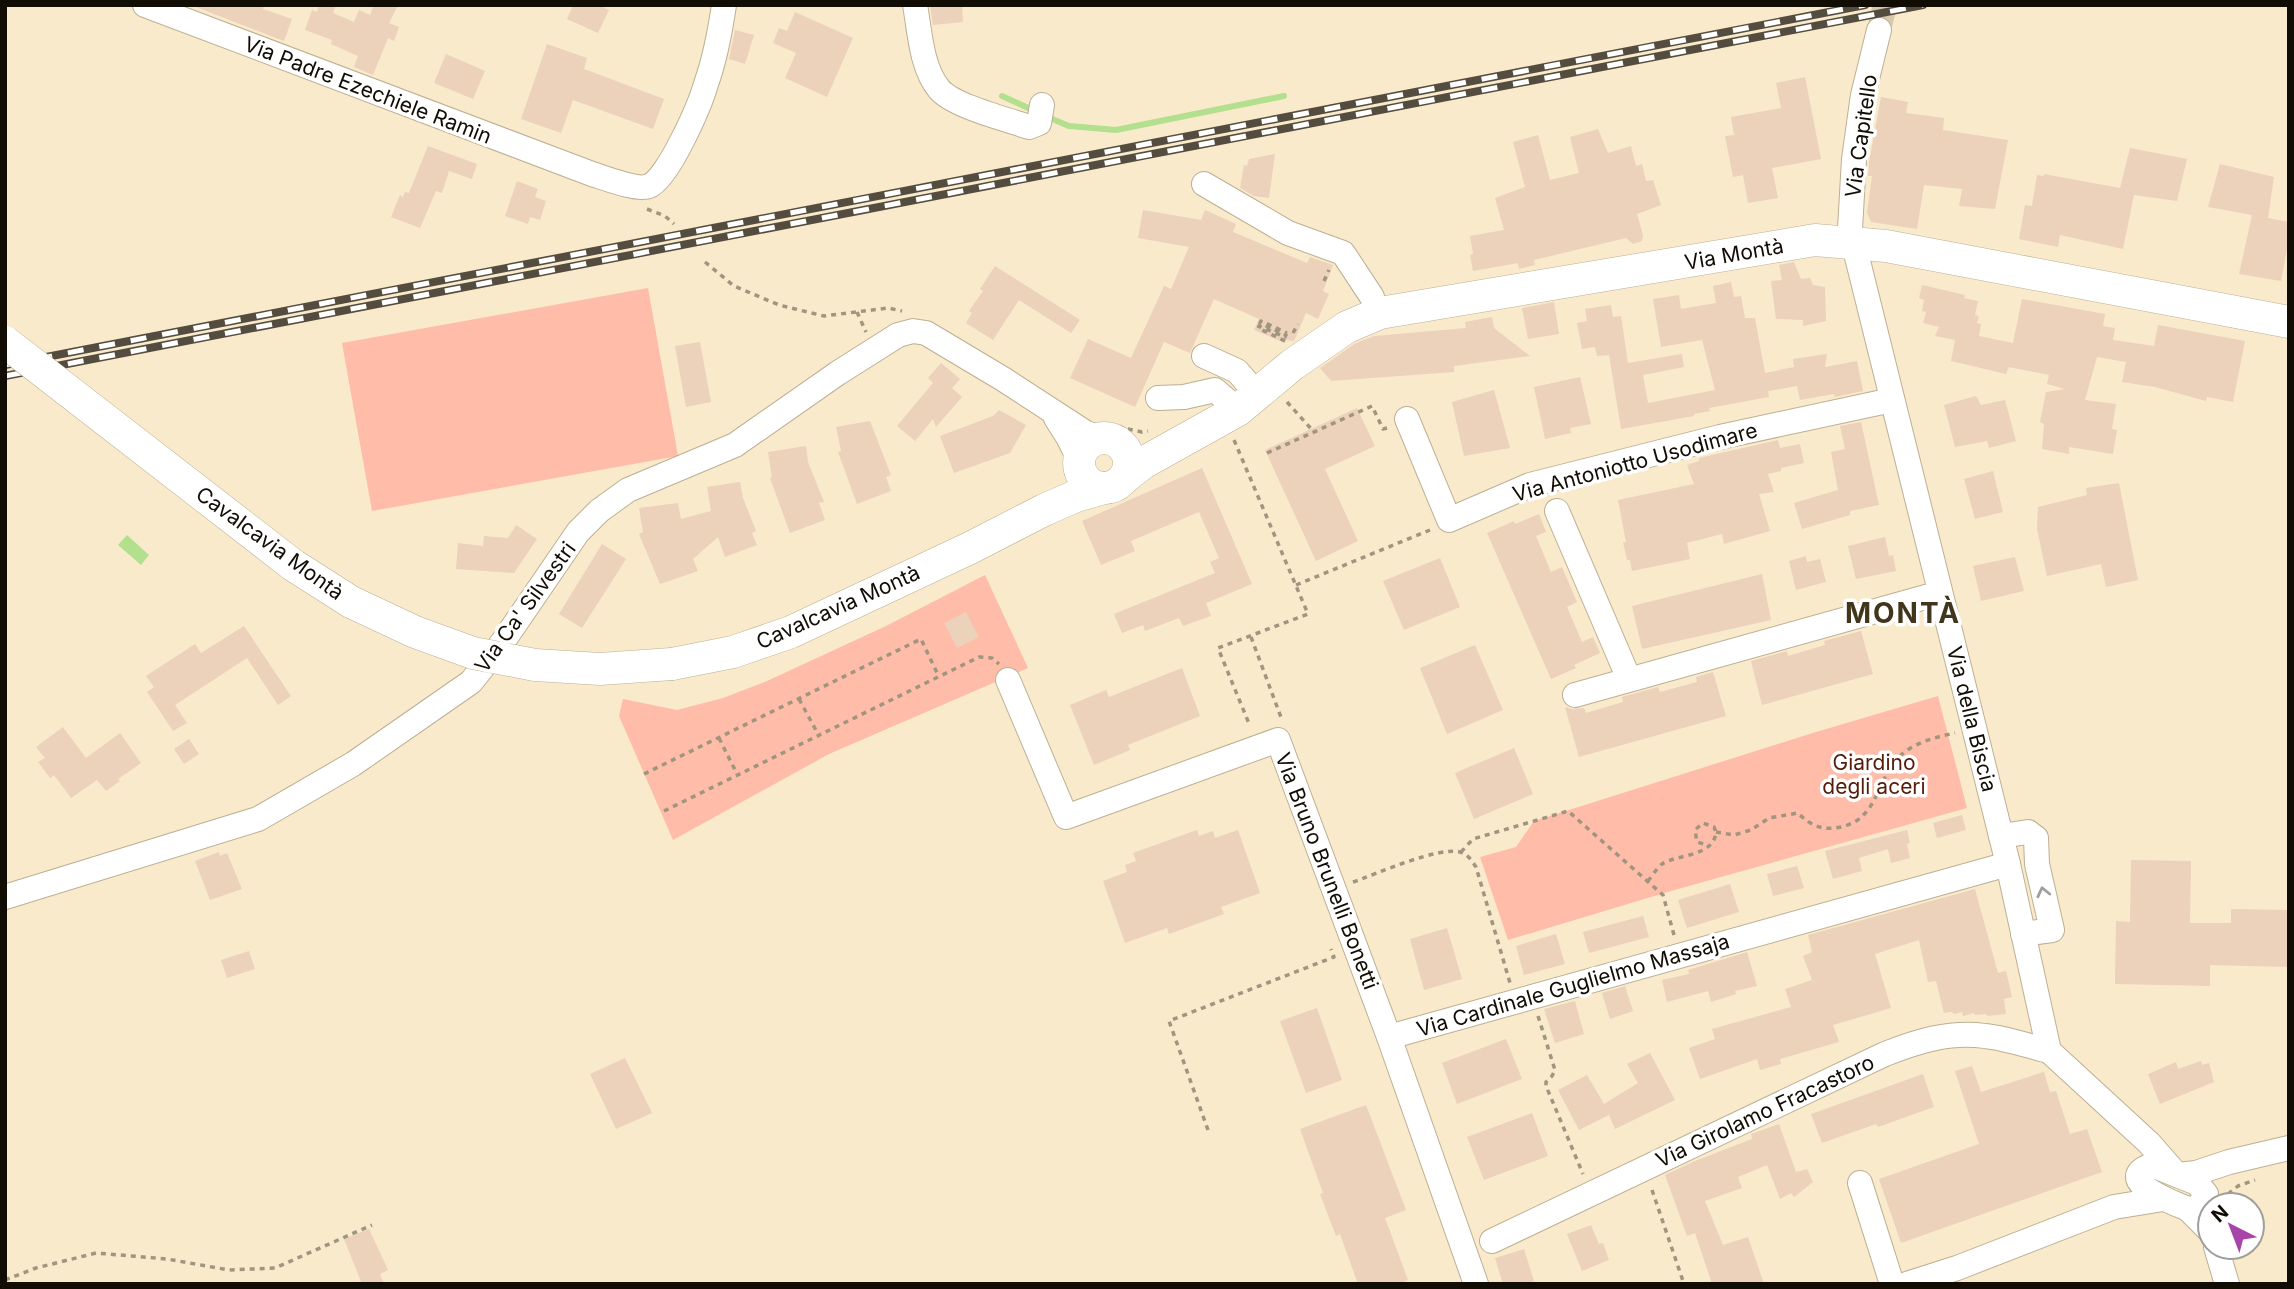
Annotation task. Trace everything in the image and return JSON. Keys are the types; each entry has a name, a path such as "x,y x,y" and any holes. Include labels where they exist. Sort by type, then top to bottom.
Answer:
{"main road":[{"name":"Via Montà","path":"1114,482 1143,463 1245,413 1292,365 1347,327 1393,309 1815,240 1900,249 2289,322"},
{"name":"Cavalcavia Montà","path":"5,342 293,565 351,602 415,632 473,653 522,663 600,669 672,664 733,652 791,632 1044,510 1114,482"},
{"name":"Via Montà","path":"1095,452 1142,443 1245,413"},
{"name":"Cavalcavia Montà","path":"1044,510 1095,452"},
{"path":"1095,452 1128,456 1129,463 1114,482 1088,482 1095,452"}],"street":[{"name":"Via Padre Ezechiele Ramin","path":"145,5 592,174 643,188 659,179 677,152 706,86 724,5"},
{"path":"915,5 928,71 940,90 963,104 1028,127 1040,114"},
{"name":"Via Capitello","path":"1853,242 1850,229 1854,159 1863,95 1879,30"},
{"path":"1204,184 1288,233 1343,253 1372,297"},
{"name":"Via della Biscia","path":"1853,242 2008,864 2049,1051"},
{"path":"910,322 1086,433 1095,452"},
{"name":"Via Ca' Silvestri","path":"5,897 258,819 353,764 471,682 502,643 578,532 599,511 628,490 735,445 898,335 910,322"},
{"path":"1204,356 1237,371 1245,413"},
{"path":"1158,398 1184,397 1215,390 1245,413"},
{"name":"Via Antoniotto Usodimare","path":"1449,520 1530,485 1720,437 1892,400"},
{"path":"1407,419 1449,520"},
{"path":"1557,511 1629,680"},
{"path":"1575,695 1940,593"},
{"name":"Via Bruno Brunelli Bonetti","path":"1009,680 1066,817 1278,740 1331,857 1389,1037"},
{"path":"2001,836 2028,832 2036,838 2036,864 2052,930 2023,934"},
{"name":"Via Cardinale Guglielmo Massaja","path":"1476,1284 1389,1037 2008,864"},
{"name":"Via Girolamo Fracastoro","path":"1492,1241 1919,1040 1954,1035 1986,1036 2049,1051"},
{"path":"2049,1051 2149,1143 2177,1175"},
{"path":"2128,1126 2138,1150 2142,1186 2163,1199"},
{"path":"2177,1175 2196,1173 2229,1162 2289,1149"},
{"path":"2211,1191 2233,1173 2289,1149"},
{"path":"2114,1207 2140,1174 2152,1166 2197,1183 2201,1191"},
{"path":"1860,1182 1892,1284"},
{"path":"1907,1284 1959,1276 2114,1207 2146,1200 2196,1201"},
{"path":"2220,1261 2227,1284"}],"path":[{"path":"705,262 734,286 779,305 824,316 888,308 910,322"},
{"path":"1285,341 1258,328 1259,326 1285,337 1286,335 1260,323 1261,321 1287,333"},
{"path":"1267,453 1372,406 1383,429 1407,419"},
{"path":"1245,413 1314,432"},
{"path":"1245,413 1296,585 1308,614 1218,648 1258,747"},
{"path":"1296,585 1449,520"},
{"name":"Via Bruno Brunelli Bonetti","path":"1251,637 1285,727"},
{"path":"644,774 921,639 939,676"},
{"path":"664,811 979,657 992,658 1002,667 1009,680"},
{"path":"799,699 819,734"},
{"path":"1707,845 1697,842 1695,831 1703,823 1709,824 1716,832 1734,835 1751,830 1769,818 1798,813 1810,825 1832,829 1856,824 1867,812 1884,777 1900,756 1920,742 1975,730"},
{"path":"719,738 737,774"},
{"path":"1461,852 1473,839 1568,811 1663,895 1680,955"},
{"path":"1647,881 1662,864 1695,854 1713,843 1716,832"},
{"path":"1344,886 1441,852 1461,852 1469,857 1476,867 1511,988"},
{"path":"1209,1130 1169,1021 1334,957 1330,946"},
{"path":"1536,1007 1555,1070 1546,1086 1587,1183"},
{"path":"1644,1169 1684,1284"},
{"path":"2227,1191 2263,1177"},
{"path":"5,1280 36,1268 96,1253 166,1259 229,1269 275,1268 372,1225"}],"green space":[{"path":"648,288 678,456 372,511 342,343"},
{"path":"985,575 1028,668 829,754 673,840 619,716 623,699 677,710 723,698 767,681 886,626"},
{"name":"Giardino degli aceri","path":"1938,696 1967,808 1508,940 1480,857 1516,847 1534,821"}],"shaded area":[{"path":"127,535 149,555 141,565 118,545"}],"building":[{"path":"191,5 264,5 263,9 292,19 284,41"},
{"path":"319,5 336,5 333,13 354,22 359,10 370,15 374,5 398,5 389,23 399,27 394,41 388,38 373,75 354,67 358,56 331,44 332,40 305,30 312,10 317,12"},
{"path":"573,5 598,5 609,10 598,33 567,19"},
{"path":"930,5 962,5 963,22 933,25"},
{"path":"795,12 853,38 827,97 785,78 796,53 773,43 779,28 787,31"},
{"path":"735,30 754,35 745,64 729,59"},
{"path":"547,44 587,58 584,69 664,99 653,129 573,100 561,133 521,119"},
{"path":"446,54 485,71 473,99 434,83"},
{"path":"1805,77 1821,159 1772,168 1778,198 1748,203 1743,175 1733,177 1725,136 1734,135 1731,117 1781,108 1776,83"},
{"path":"1881,97 1908,102 1906,113 1944,118 1943,130 2008,140 1995,209 1959,206 1962,189 1924,185 1917,229 1871,222 1867,213 1872,176 1868,176 1869,162"},
{"path":"1598,129 1608,153 1631,146 1636,166 1642,164 1646,181 1653,180 1661,205 1637,214 1642,241 1633,244 1626,238 1534,260 1535,265 1519,269 1518,263 1473,271 1470,236 1504,230 1495,198 1525,187 1513,142 1538,135 1550,180 1579,173 1570,137"},
{"path":"428,146 477,164 472,179 449,171 442,193 436,191 420,228 391,217 400,195 403,197 405,192 409,193"},
{"path":"2130,148 2187,159 2177,201 2134,195 2123,249 2060,235 2058,247 2019,239 2025,205 2032,206 2037,175 2120,188"},
{"path":"1275,154 1269,198 1254,196 1240,188 1244,165 1247,166 1249,159"},
{"path":"2220,164 2274,177 2268,218 2289,222 2289,238 2281,281 2239,274 2252,215 2208,207"},
{"path":"517,181 538,189 535,197 546,201 540,220 530,217 528,224 505,216"},
{"path":"1143,210 1201,220 1205,210 1236,224 1233,232 1307,263 1310,257 1333,265 1323,291 1329,294 1318,319 1306,313 1294,341 1286,340 1285,343 1254,330 1259,319 1214,299 1190,353 1164,342 1135,407 1070,378 1088,339 1131,358 1164,286 1171,289 1189,247 1138,238"},
{"path":"1794,262 1801,279 1810,278 1813,285 1825,287 1826,321 1803,326 1803,320 1776,319 1771,281 1782,280 1779,265"},
{"path":"995,266 1080,320 1071,333 1019,300 993,340 966,323 972,313 969,311 983,291 980,289"},
{"path":"1731,282 1734,297 1741,296 1745,318 1755,318 1765,373 1794,367 1793,359 1827,354 1825,367 1857,361 1863,391 1800,400 1797,386 1768,391 1769,397 1709,408 1710,411 1694,416 1621,429 1609,355 1597,356 1595,347 1582,349 1577,323 1587,321 1585,309 1611,305 1613,317 1621,316 1628,363 1682,354 1684,367 1643,375 1648,403 1715,390 1702,340 1661,347 1653,299 1679,295 1681,309 1716,303 1713,286"},
{"path":"1922,285 1965,295 1964,298 1978,301 1975,315 1979,316 1977,323 1981,324 1979,336 2013,343 2022,299 2105,314 2103,326 2115,328 2113,340 2154,346 2158,325 2245,341 2233,402 2207,397 2206,401 2155,387 2122,382 2126,362 2097,357 2085,400 2116,404 2112,429 2117,430 2113,454 2069,447 2069,454 2042,449 2044,424 2040,422 2046,392 2065,389 2047,384 2049,375 2009,367 2006,374 1951,361 1955,340 1935,336 1939,327 1923,323 1926,312 1922,311 1924,300 1919,298"},
{"path":"1554,302 1559,334 1528,339 1522,308"},
{"path":"1492,317 1494,328 1530,356 1454,366 1454,372 1331,381 1320,368 1356,343 1374,336 1466,328 1465,322"},
{"path":"700,342 711,402 686,407 675,346"},
{"path":"941,363 960,379 952,388 962,397 936,427 933,419 915,441 897,426 933,383 928,378"},
{"path":"1580,377 1591,424 1570,428 1571,433 1545,439 1534,387"},
{"path":"1494,390 1510,448 1464,456 1452,402"},
{"path":"1976,396 1981,405 2005,400 2016,441 1989,448 1987,441 1955,447 1944,405"},
{"path":"1357,408 1375,446 1325,469 1358,541 1316,561 1265,450"},
{"path":"999,410 1026,425 1010,453 954,473 940,436 993,416"},
{"path":"870,421 891,475 886,477 891,491 857,504 838,452 841,451 836,427"},
{"path":"1861,422 1879,505 1850,511 1850,515 1802,529 1794,503 1838,490 1831,452 1845,449 1840,426"},
{"path":"1778,440 1780,448 1800,444 1804,463 1768,474 1774,492 1759,494 1770,531 1724,544 1722,534 1687,543 1690,559 1632,571 1623,542 1626,542 1618,500 1694,484 1687,465 1699,461 1699,458"},
{"path":"806,446 808,462 824,502 819,503 825,520 790,533 770,478 768,452"},
{"path":"1202,468 1252,584 1206,603 1211,616 1183,626 1179,618 1145,631 1143,625 1122,633 1114,614 1215,573 1210,562 1219,558 1199,512 1131,541 1135,551 1101,565 1082,521"},
{"path":"1993,471 2003,512 1975,519 1964,479"},
{"path":"740,482 743,498 756,531 752,533 757,545 725,557 718,537 693,559 698,571 660,584 639,534 643,532 639,508 678,503 681,519 711,511 707,487"},
{"path":"2119,483 2138,580 2106,587 2101,564 2047,576 2037,529 2038,507 2087,495 2086,488"},
{"path":"1539,514 1546,532 1536,536 1551,572 1562,567 1577,602 1567,607 1582,642 1593,637 1600,653 1551,679 1487,533"},
{"path":"516,525 537,539 514,573 456,569 458,543 483,546 484,536 508,538"},
{"path":"1885,537 1896,571 1856,579 1848,546"},
{"path":"602,544 626,559 582,628 559,614"},
{"path":"1806,556 1807,562 1820,559 1826,582 1796,590 1789,561"},
{"path":"2015,557 2024,591 1981,601 1973,566"},
{"path":"1440,558 1460,607 1404,630 1383,581"},
{"path":"1762,574 1771,620 1642,649 1632,606"},
{"path":"966,612 979,637 957,648 944,623"},
{"path":"244,626 291,696 278,705 247,658 175,705 187,723 173,731 147,692 154,687 146,676 195,644 201,653"},
{"path":"1861,631 1873,674 1762,705 1751,661 1787,651 1788,656 1825,645 1824,641"},
{"path":"1475,645 1503,710 1447,734 1420,668"},
{"path":"1182,668 1200,716 1128,745 1130,750 1094,765 1070,705 1106,690 1109,697"},
{"path":"1713,672 1726,716 1579,757 1565,707 1584,708 1586,713 1623,702 1622,697 1658,687 1660,692 1697,682 1696,677"},
{"path":"63,727 86,758 120,733 141,763 106,791 97,780 71,798 54,775 50,778 38,762 45,758 36,747"},
{"path":"189,739 199,754 184,764 174,749"},
{"path":"1514,748 1533,794 1474,819 1455,773"},
{"path":"1962,815 1966,830 1937,838 1933,823"},
{"path":"1197,830 1199,836 1213,831 1215,838 1238,830 1260,893 1221,907 1224,914 1169,934 1167,928 1125,943 1103,881 1127,872 1125,865 1136,861 1133,853"},
{"path":"1907,830 1910,858 1891,863 1888,849 1859,858 1862,871 1833,879 1825,851"},
{"path":"219,852 220,856 227,853 242,889 210,900 195,861"},
{"path":"2131,860 2191,861 2190,923 2231,923 2231,909 2289,910 2289,967 2210,965 2210,986 2115,984 2116,921 2130,922"},
{"path":"1797,866 1804,888 1773,896 1767,874"},
{"path":"1730,884 1739,912 1687,928 1678,900"},
{"path":"1975,889 1998,973 2006,971 2012,997 2004,999 2006,1014 1987,1016 1974,1013 1963,1016 1962,1012 1944,1013 1936,981 1928,982 1919,940 1875,954 1891,1008 1833,1025 1839,1042 1780,1059 1781,1064 1760,1070 1757,1059 1700,1079 1689,1048 1715,1039 1712,1029 1791,1007 1785,989 1812,980 1803,956 1812,952 1808,935"},
{"path":"1643,916 1649,937 1589,953 1583,932"},
{"path":"1447,928 1462,979 1424,990 1410,939"},
{"path":"1556,934 1565,964 1524,975 1516,946"},
{"path":"249,951 255,969 227,978 221,960"},
{"path":"1747,952 1757,986 1735,991 1736,994 1711,1002 1708,991 1667,1002 1662,980 1689,974 1688,970"},
{"path":"1625,986 1633,1011 1610,1019 1602,993"},
{"path":"1575,1001 1584,1034 1555,1043 1544,1009"},
{"path":"1317,1008 1342,1080 1306,1093 1280,1021"},
{"path":"1506,1039 1522,1079 1457,1104 1442,1063"},
{"path":"1650,1053 1675,1100 1615,1129 1609,1115 1579,1130 1558,1090 1587,1075 1604,1104 1638,1083 1627,1064"},
{"path":"625,1058 652,1113 616,1129 590,1074"},
{"path":"2201,1061 2202,1065 2209,1063 2214,1082 2160,1104 2148,1074 2176,1062 2178,1069"},
{"path":"1972,1066 1981,1092 2044,1072 2050,1092 2056,1091 2070,1134 2087,1129 2102,1172 1901,1243 1879,1179 1979,1144 1955,1071"},
{"path":"1923,1074 1934,1107 1822,1143 1811,1114"},
{"path":"1366,1105 1406,1210 1385,1218 1408,1280 1397,1284 1358,1284 1340,1234 1336,1236 1320,1194 1323,1193 1300,1129"},
{"path":"1532,1113 1548,1156 1484,1180 1467,1137"},
{"path":"1779,1124 1796,1172 1807,1169 1813,1182 1794,1197 1791,1193 1780,1199 1767,1165 1738,1177 1742,1188 1705,1201 1723,1245 1748,1237 1764,1284 1712,1284 1695,1233 1687,1236 1665,1175 1752,1139 1751,1134"},
{"path":"1591,1225 1599,1244 1603,1243 1609,1260 1582,1271 1567,1234"},
{"path":"369,1229 388,1270 380,1274 384,1284 362,1284 344,1239"},
{"path":"1524,1249 1534,1281 1503,1284 1495,1258"}],"waterway":[{"path":"1002,96 1035,111"},
{"path":"1045,116 1069,126 1116,130 1284,96"}],"tunnel":[{"path":"1879,30 1885,5"}],"railway":[{"path":"5,365 1865,5"},
{"path":"5,376 1923,5"}],"district":[{"name":"MONTÀ","path":"1903,613"}]}
